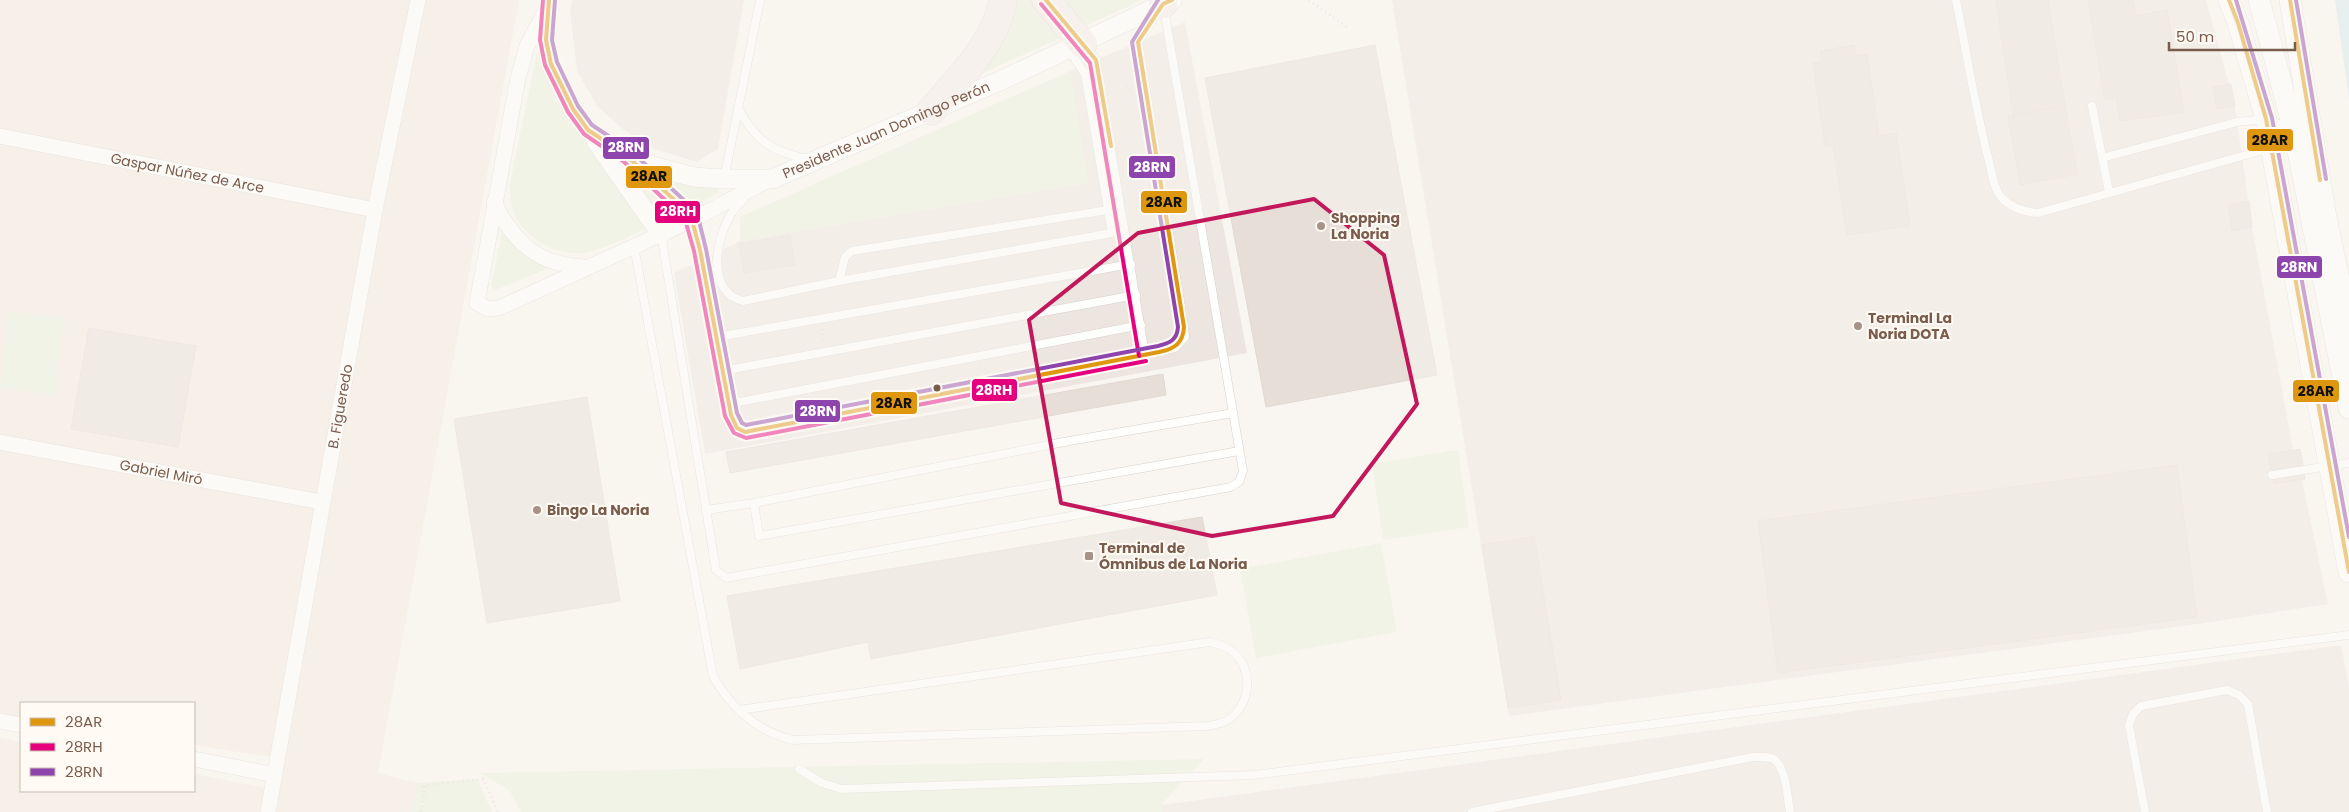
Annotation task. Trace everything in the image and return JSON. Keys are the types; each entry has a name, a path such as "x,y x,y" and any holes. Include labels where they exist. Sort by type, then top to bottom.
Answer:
{"highway":[{"path":"931,111 984,44 995,25 1003,0"},
{"path":"1046,0 1076,47"}],"main road":[{"path":"2229,0 2238,23 2266,120 2339,464 2349,572"},
{"path":"2259,0 2294,131 2349,408"},
{"path":"2290,0 2325,212 2346,314 2349,372"}],"street":[{"name":"B. Figueredo","path":"268,812 321,502 375,210 418,0"},
{"name":"Presidente Juan Domingo Perón","path":"494,202 477,303 488,309 499,308 692,220 772,179 1076,47 1166,1"},
{"path":"548,3 546,40 551,64 573,109 661,234"},
{"path":"548,3 526,46 494,202 506,225 521,243 531,251 545,259 560,264 588,267"},
{"path":"588,130 627,156 683,208 692,220"},
{"name":"Gaspar Núñez de Arce","path":"0,136 375,210"},
{"path":"627,156 669,172 724,179 772,179"},
{"name":"Gabriel Miró","path":"0,442 321,502"},
{"path":"0,720 20,725"},
{"path":"195,759 275,775"}],"lane":[{"path":"724,179 760,0"},
{"path":"1956,0 1982,136 1996,188 2001,197 2016,208 2027,213 2038,213 2271,148 2294,131"},
{"path":"692,220 717,337 731,416 737,428 745,432 1175,348 1185,337 1138,42 1166,1"},
{"path":"661,234 716,570 726,578 1231,487 1239,482 1243,471 1166,1"},
{"path":"772,179 736,206 728,219 720,240 716,272 728,294 743,301 839,281 1112,233 1085,74 1076,47"},
{"path":"1076,47 1096,60 1145,355"},
{"path":"2092,106 2108,192"},
{"path":"739,110 749,128 770,147 790,155 816,160"},
{"path":"2102,158 2237,122 2266,120 2294,131"},
{"path":"839,281 845,257 852,251 1108,210"},
{"path":"634,246 713,676 722,693 739,710 750,721 767,732 793,740 1207,726 1225,722 1238,711 1245,699 1248,684 1242,664 1233,652 1223,646 1210,642 739,710"},
{"path":"717,337 1131,264"},
{"path":"722,371 1136,295"},
{"path":"728,404 1141,325"},
{"path":"706,510 754,503 1069,441 1233,413"},
{"path":"754,503 759,536 1239,451"},
{"path":"2272,475 2339,464"},
{"path":"799,769 822,783 842,789 1254,775 2349,635"},
{"path":"2145,812 2129,724 2133,714 2141,706 2227,690 2239,694 2248,704 2267,812"},
{"path":"1472,812 1753,757 1765,757 1776,760 1781,770 1790,812"}],"path":[{"path":"1309,0 1348,28"},
{"path":"421,812 424,785 483,779 498,812"}],"highlighted area":[{"path":"1314,199 1384,255 1417,404 1333,516 1212,536 1061,503 1029,320 1138,233"}],"shaded area":[{"path":"0,0 519,0 378,773 418,783 411,812 0,812 0,738 20,742 20,792 195,792 195,774 279,790 283,759 195,745 195,702 20,702 20,719 0,716"},
{"path":"572,0 744,0 718,149 697,162 654,149 624,130 597,106 577,71 570,13"},
{"name":"Terminal La Noria DOTA","path":"1392,0 2206,0 2235,106 2252,227 2293,449 2300,449 2305,479 2302,480 2328,604 2198,624 1509,716"},
{"path":"1185,22 1247,353 705,454 674,273 740,241 1087,183 1070,71"},
{"path":"2341,645 2349,687 2349,812 1163,812 1161,805"}],"green space":[{"path":"1014,0 1038,0 1069,34 976,76"},
{"path":"1061,0 1143,0 1087,25"},
{"path":"537,52 557,102 575,130 594,149 651,227 606,246 587,252 569,253 559,251 540,242 524,230 518,222 512,206 510,183"},
{"path":"1070,71 1088,183 740,241 740,217"},
{"path":"635,179 658,194 671,215 661,219"},
{"path":"671,182 716,187 719,192 695,205"},
{"path":"502,233 519,251 549,268 495,290 491,286"},
{"path":"8,311 64,318 54,395 0,388"},
{"path":"1458,450 1469,527 1383,540 1372,464"},
{"path":"1381,543 1397,632 1256,658 1240,569"},
{"path":"1204,759 1161,805 1163,812 521,812 509,790 480,773"},
{"path":"477,779 492,812 411,812 418,783"}],"water":[{"path":"2335,0 2349,0 2349,99"}],"building":[{"path":"1996,0 2048,0 2065,106 2013,115"},
{"path":"2088,0 2133,0 2136,16 2167,10 2184,112 2120,121 2116,98 2105,100"},
{"name":"Shopping La Noria","path":"1375,45 1437,375 1266,407 1205,78"},
{"path":"1854,45 1855,56 1867,54 1879,136 1896,133 1910,226 1847,235 1833,145 1825,146 1813,63 1822,62 1821,51"},
{"path":"2231,84 2235,106 2217,109 2213,87"},
{"path":"2065,106 2077,174 2020,185 2008,116"},
{"path":"2249,201 2252,227 2232,231 2228,205"},
{"path":"790,235 795,265 744,273 739,244"},
{"path":"89,328 196,346 178,447 71,429"},
{"path":"1163,374 1166,395 730,473 726,452"},
{"name":"Bingo La Noria","path":"587,397 620,601 487,623 454,419"},
{"path":"2300,449 2305,479 2274,484 2268,454"},
{"path":"2177,465 2197,617 1778,673 1758,521"},
{"name":"Terminal de Ómnibus de La Noria","path":"1202,517 1217,595 871,659 868,642 740,669 727,596"},
{"path":"1534,536 1561,700 1508,708 1482,545"}],"transit line":[{"name":"28RH","path":"543,0 540,40 545,65 568,112 584,134 623,161 678,212 686,223 694,251 725,416 734,433 746,438 1146,361"},
{"name":"28AR","path":"549,0 546,40 551,64 573,109 588,130 627,156 683,208 692,220 700,250 731,415 737,428 745,432 1159,352 1174,347 1180,341 1184,327 1138,42 1163,4 1172,0"},
{"name":"28RN","path":"555,0 552,40 557,62 578,106 592,125 631,151 687,203 698,217 706,249 737,413 742,423 746,425 1158,346 1174,338 1178,327 1132,42 1158,0"},
{"name":"28AR","path":"1046,0 1096,60 1111,146"},
{"name":"28AR","path":"2229,0 2238,23 2266,119 2349,572"},
{"name":"28RN","path":"2236,0 2272,118 2349,537"},
{"name":"28AR","path":"2290,0 2320,180"},
{"name":"28RN","path":"2296,0 2326,179"},
{"name":"28RH","path":"1041,4 1090,63 1139,356"}],"place":[{"name":"Shopping La Noria","path":"1321,226"},
{"name":"Terminal La Noria DOTA","path":"1858,326"},
{"name":"Bingo La Noria","path":"537,510"},
{"name":"Terminal de Ómnibus de La Noria","path":"1089,556"}]}
